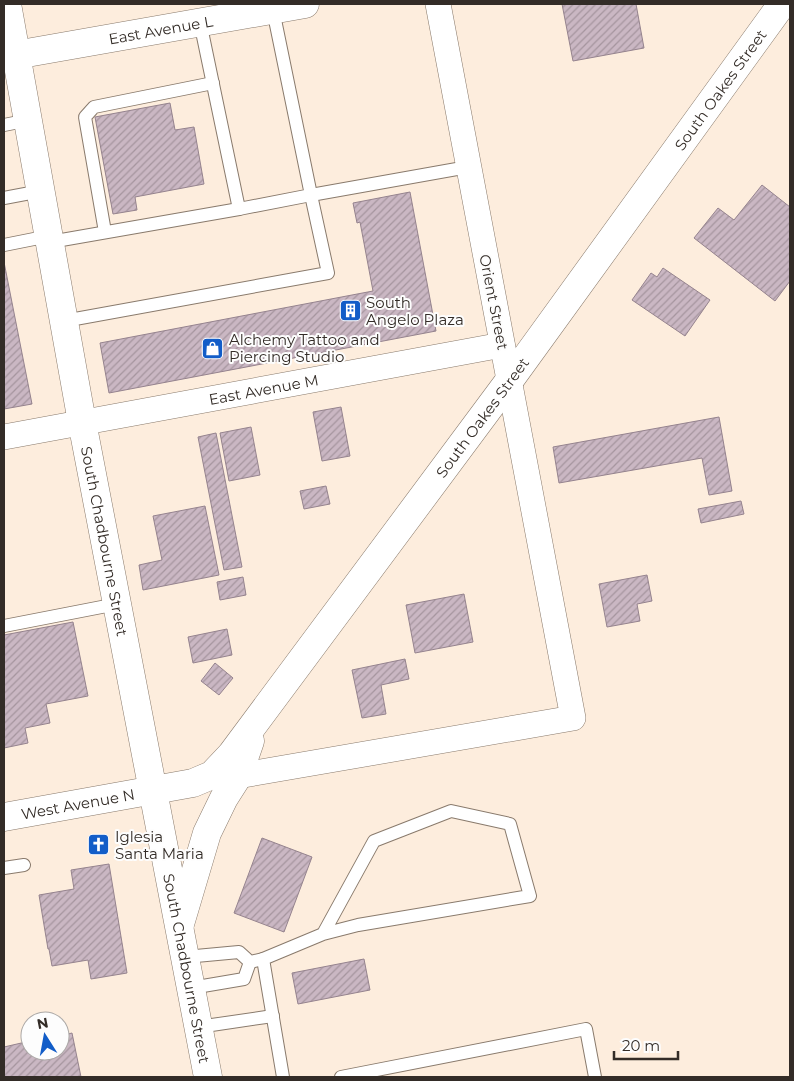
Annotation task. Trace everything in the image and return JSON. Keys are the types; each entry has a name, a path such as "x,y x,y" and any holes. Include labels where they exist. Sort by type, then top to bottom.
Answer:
{"main road":[{"name":"South Chadbourne Street","path":"7,4 16,122 41,191 82,422 208,1077"},
{"name":"East Avenue L","path":"10,56 304,4"},
{"name":"South Oakes Street","path":"152,790 193,783 212,775 231,755 509,381 782,4"},
{"path":"179,928 207,833 224,798 238,776 256,722"},
{"name":"West Avenue N","path":"4,817 152,790"}],"street":[{"name":"Orient Street","path":"238,776 573,718 438,4"},
{"name":"East Avenue M","path":"4,437 502,345"},
{"path":"193,783 238,776"}],"lane":[{"path":"64,321 328,273 273,10"},
{"path":"200,22 239,209"},
{"path":"105,232 85,117 94,107 213,83"},
{"path":"4,245 105,232 468,167"},
{"path":"4,198 41,191"},
{"path":"4,626 117,604"},
{"path":"250,962 263,959 323,934 358,926 530,896 510,824 452,812 374,841 323,934"},
{"path":"4,868 24,865"},
{"path":"185,957 239,952 250,962"},
{"path":"263,959 283,1077"},
{"path":"191,988 244,979 250,962"},
{"path":"198,1027 273,1016"},
{"path":"341,1077 360,1075 586,1029 595,1077"}],"building":[{"path":"562,4 636,4 644,48 573,61"},
{"path":"170,103 175,130 194,127 204,184 135,197 137,210 113,214 95,117"},
{"path":"762,185 790,207 790,281 775,301 694,238 718,208 734,220"},
{"name":"South Angelo Plaza","path":"410,192 436,331 109,393 100,343 373,291 360,222 357,223 353,203"},
{"path":"4,262 32,404 4,409"},
{"path":"663,268 710,300 685,336 632,300 651,273 657,277"},
{"path":"341,407 350,456 322,461 313,412"},
{"path":"719,417 732,491 709,495 702,458 559,483 553,447"},
{"path":"251,427 260,475 229,481 220,433"},
{"path":"216,433 242,567 224,570 198,437"},
{"path":"326,486 330,504 304,509 300,491"},
{"path":"741,501 744,514 701,523 698,509"},
{"path":"205,506 219,575 143,590 139,565 162,560 153,516"},
{"path":"647,575 652,601 637,604 640,621 607,627 599,584"},
{"path":"243,577 246,595 220,600 217,582"},
{"path":"464,594 473,642 415,653 406,605"},
{"path":"73,622 88,696 46,704 50,723 25,728 28,743 4,748 4,635"},
{"path":"227,629 232,655 193,663 188,637"},
{"path":"405,659 409,679 381,685 386,714 362,718 352,670"},
{"path":"215,663 233,678 219,695 201,681"},
{"path":"262,838 312,857 284,932 234,913"},
{"path":"109,864 127,973 91,979 88,960 52,966 39,895 74,889 71,870"},
{"path":"364,959 370,990 298,1004 292,973"},
{"path":"72,1033 81,1077 4,1077 4,1047 20,1043 20,1061 70,1061 70,1034"}],"place":[{"name":"South Angelo Plaza","path":"350,311"},
{"name":"Alchemy Tattoo and Piercing Studio","path":"213,348"},
{"name":"Iglesia Santa Maria","path":"99,845"}]}
